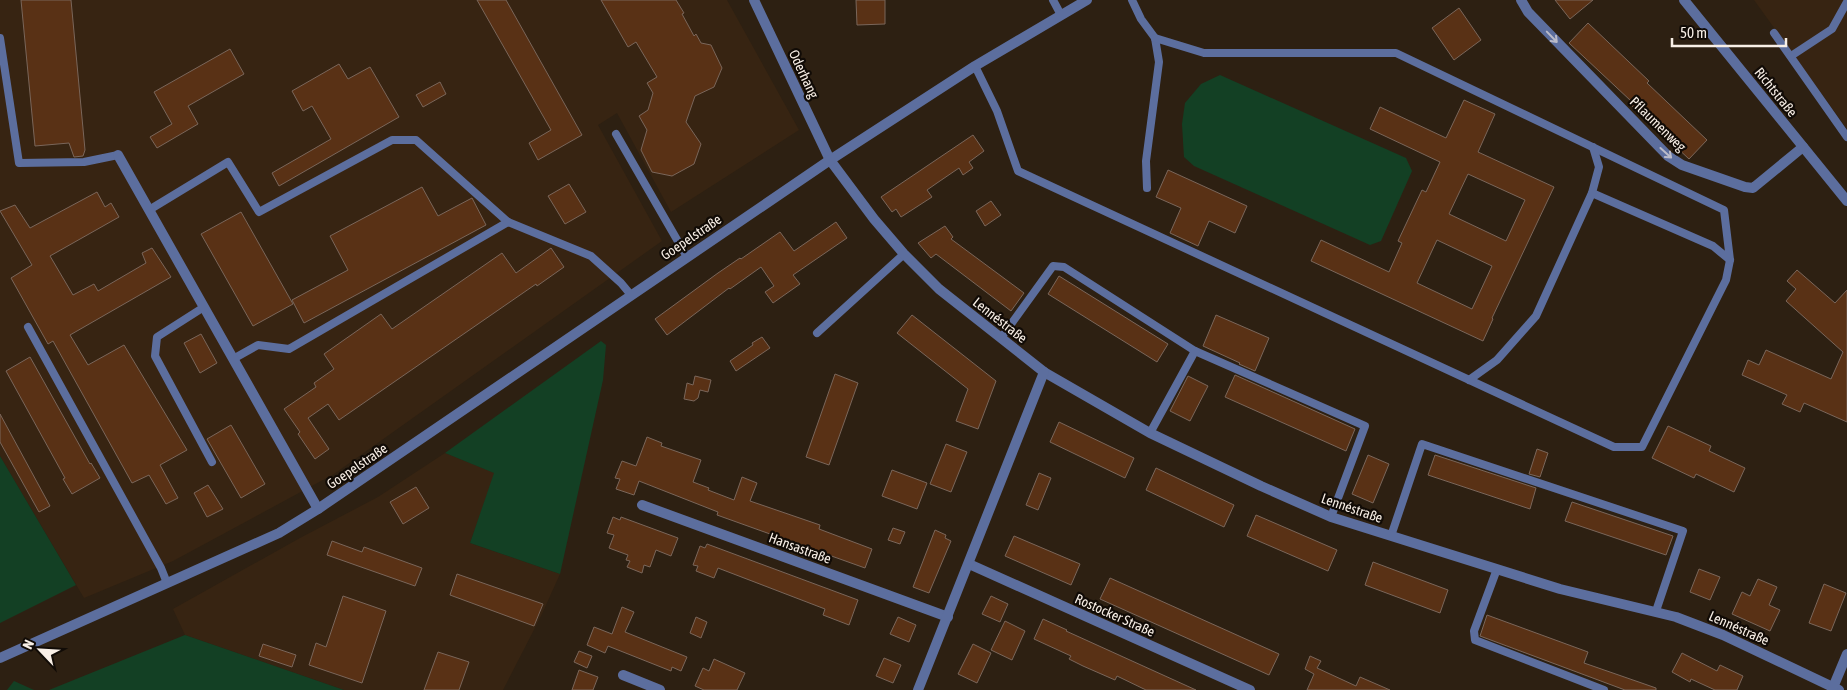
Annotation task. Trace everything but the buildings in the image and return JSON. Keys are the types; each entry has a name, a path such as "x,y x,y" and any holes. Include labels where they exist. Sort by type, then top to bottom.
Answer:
{"street":[{"name":"Oderhang","path":"754,0 830,160"},
{"name":"Goepelstraße","path":"0,658 279,533 318,509 830,160 975,66 1087,0"},
{"name":"Pflaumenweg","path":"1520,0 1541,26 1668,156 1682,165 1745,187 1753,188 1803,147"},
{"name":"Richtstraße","path":"1684,0 1847,201"},
{"name":"Goepelstraße","path":"118,155 318,509"},
{"name":"Lennéstraße","path":"830,160 874,219 904,254 938,288 1044,372 1150,433 1331,517 1560,589 1676,617 1723,635 1835,689"},
{"path":"918,690 1044,372"},
{"name":"Hansastraße","path":"642,505 948,617"},
{"name":"Rostocker Straße","path":"969,564 1250,690"},
{"path":"1835,689 1847,654"},
{"path":"623,676 660,690"}],"lane":[{"path":"1053,0 1061,15"},
{"path":"1132,0 1141,19 1155,38 1159,62 1146,161 1147,188"},
{"path":"1790,56 1832,29 1847,2"},
{"path":"1774,32 1847,137"},
{"path":"0,38 19,163 84,162 118,155"},
{"path":"975,66 996,111 1018,171 1614,447 1642,447 1726,280 1730,260 1724,210 1396,53 1204,54 1155,38"},
{"path":"616,134 686,257"},
{"path":"150,210 228,162 259,212 392,140 416,140 508,222 591,256 621,283 631,295"},
{"path":"1469,380 1497,360 1536,316 1592,193 1598,167 1593,147"},
{"path":"1592,193 1713,246 1730,260"},
{"path":"234,359 258,345 289,350 508,222"},
{"path":"817,334 904,254"},
{"path":"1002,338 1053,266 1064,267 1195,351 1365,426 1331,517"},
{"path":"204,307 157,337 155,356 212,462"},
{"path":"28,327 168,583"},
{"path":"1150,433 1195,351"},
{"path":"1392,536 1422,444 1683,530 1656,611"},
{"path":"1497,569 1474,631 1475,640 1604,690"}],"shaded area":[{"path":"0,0 727,0 799,130 671,212 617,113 598,125 662,241 334,474 173,561 84,598 0,456"},
{"path":"1754,0 1847,0 1847,129"},
{"path":"445,453 495,473 470,543 560,574 503,690 344,690 185,635 173,609 378,497"}],"green space":[{"path":"1220,75 1406,158 1412,171 1381,241 1370,245 1194,166 1184,157 1182,124 1185,103 1201,84"},
{"path":"601,341 606,345 603,380 560,574 470,543 494,473 445,453"},
{"path":"0,456 76,585 0,623"},
{"path":"185,635 344,690 49,690"},
{"path":"14,681 34,690 7,690"}]}
